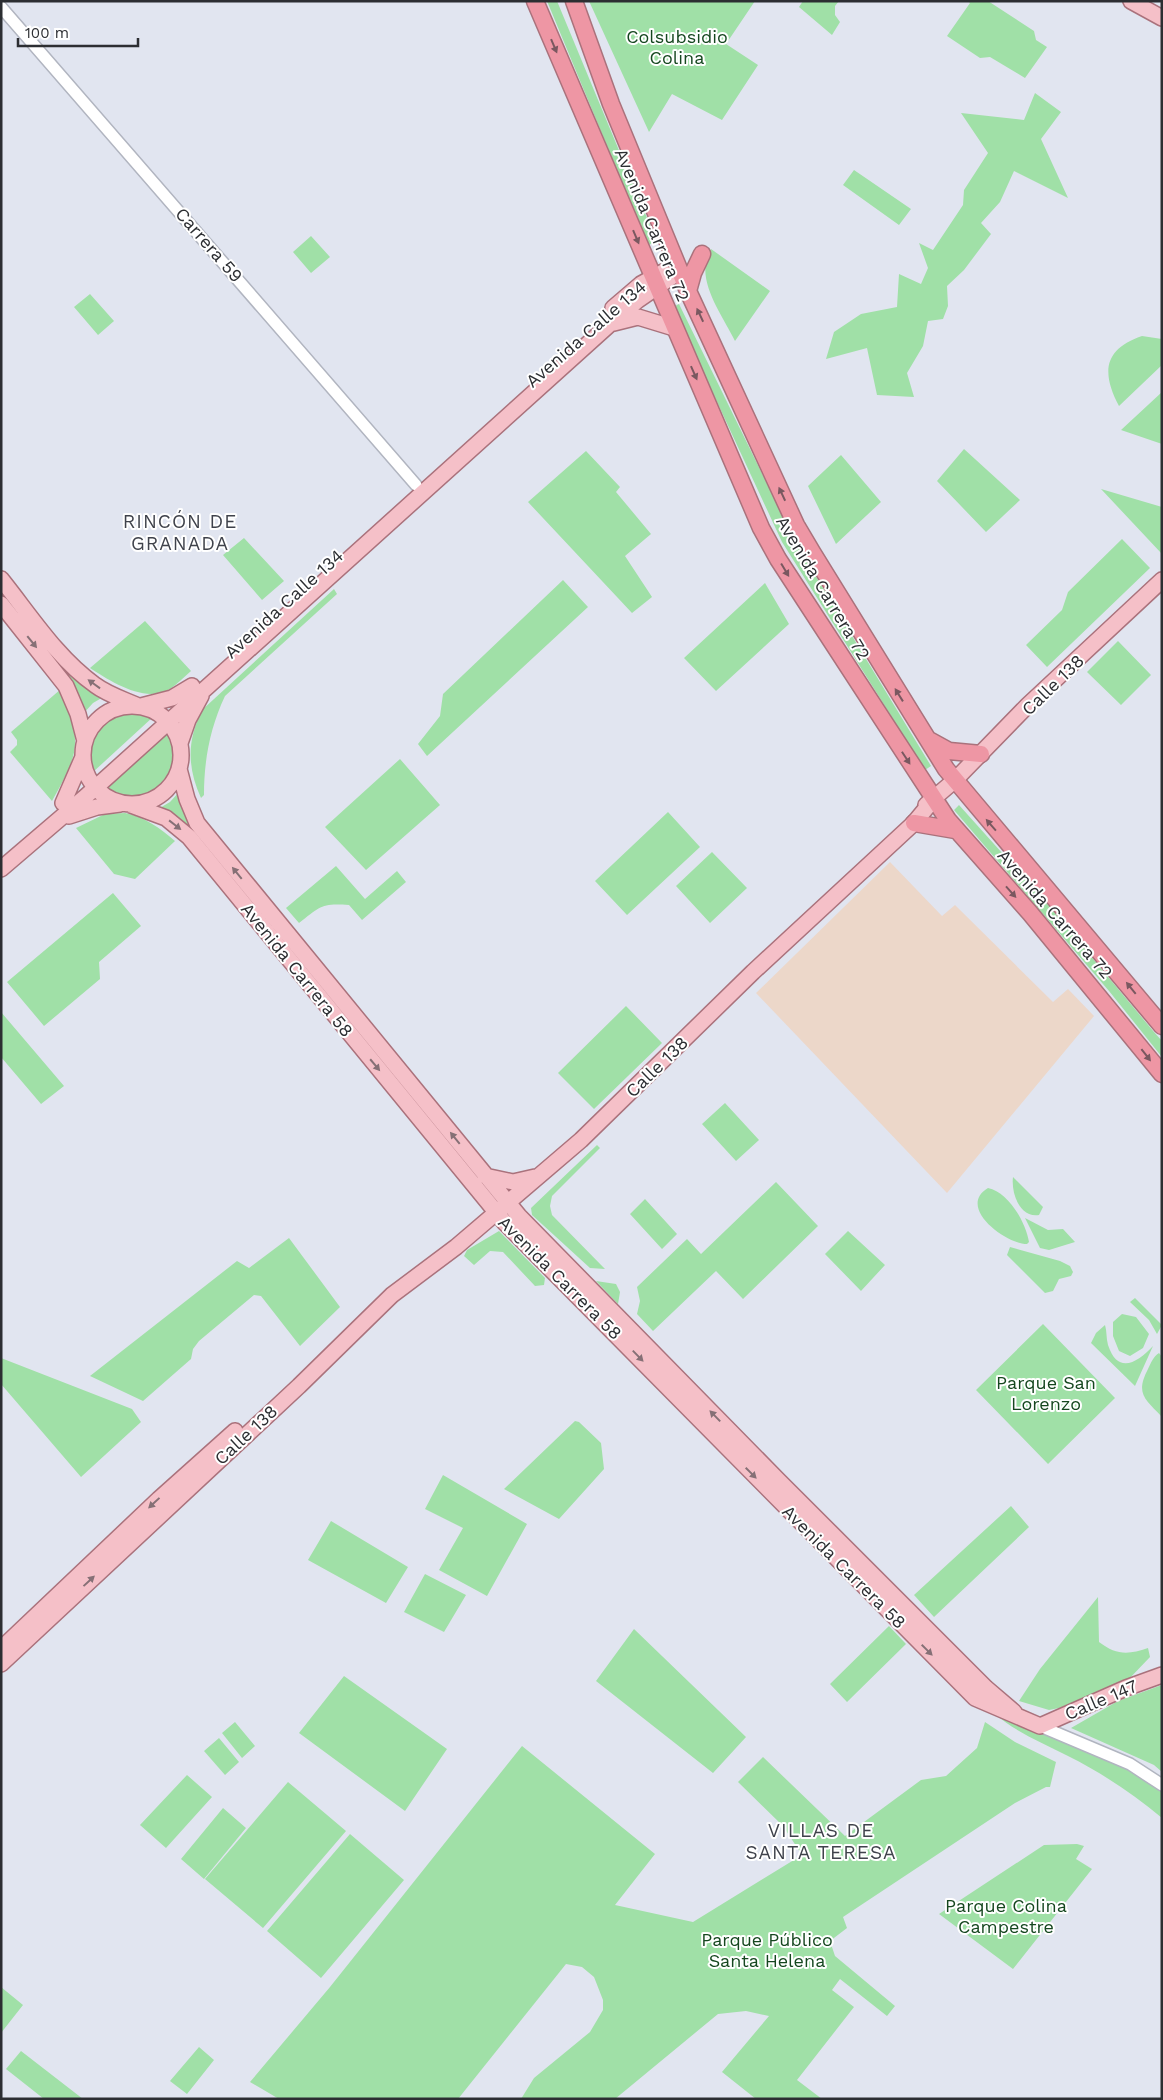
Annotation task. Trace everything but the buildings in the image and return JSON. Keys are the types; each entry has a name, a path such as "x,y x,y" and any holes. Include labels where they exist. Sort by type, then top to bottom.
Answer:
{"highway":[{"name":"Avenida Carrera 72","path":"535,1 761,528 801,596 933,800 956,830 1036,920 1162,1074"},
{"name":"Avenida Carrera 72","path":"564,1 612,104"},
{"name":"Avenida Carrera 72","path":"574,1 612,104 688,291 796,525 925,736 955,780 1162,1026"},
{"path":"688,291 693,273 702,254"},
{"path":"925,736 949,751 981,754"},
{"path":"914,822 956,830"}],"main road":[{"path":"1131,1 1162,18"},
{"name":"Avenida Calle 134","path":"164,718 209,684 610,324 666,271 680,271"},
{"name":"Avenida Calle 134","path":"1,869 57,822 164,718 192,686 630,293 654,282"},
{"path":"610,324 638,317 674,328"},
{"path":"1,579 65,659 79,673 108,693 164,718 180,743"},
{"name":"Calle 138","path":"1,1664 299,1386 381,1305 545,1172 602,1120 812,916 851,883 1010,725 1078,664 1094,643 1162,580"},
{"path":"1,604 66,686 78,714 85,741"},
{"path":"180,743 188,720 209,684"},
{"path":"64,803 83,757 85,741 91,728 100,718 118,708 140,706 172,698 192,686"},
{"name":"Avenida Carrera 58","path":"180,743 182,756 180,769 187,799 197,823 485,1176 502,1207"},
{"path":"83,757 93,785"},
{"path":"57,822 83,811 128,804 142,804 161,795 169,788 180,769"},
{"name":"Avenida Calle 134","path":"1,856 64,803 93,785"},
{"name":"Avenida Carrera 58","path":"93,785 106,797 166,818 189,837 502,1207 986,1688 1023,1719 1040,1726"},
{"name":"Calle 138","path":"812,916 846,878 909,817 933,800"},
{"path":"485,1176 518,1181 545,1172"},
{"name":"Calle 138","path":"1,1649 159,1499 290,1381 376,1300 420,1263 502,1207"},
{"name":"Calle 147","path":"1040,1726 1162,1675"}],"street":[{"name":"Carrera 59","path":"1,7 416,485"},
{"name":"Avenida Carrera 58","path":"1040,1726 1130,1764 1162,1786"}],"shaded area":[{"path":"890,862 942,916 955,905 1053,1002 1068,989 1094,1016 947,1193 756,993"}],"green space":[{"path":"547,1 557,1 657,242 648,245"},
{"name":"Colsubsidio Colina","path":"589,1 755,1 726,44 758,65 722,120 672,94 649,132"},
{"path":"803,1 839,1 835,6 835,15 840,22 832,35 799,7"},
{"path":"968,1 988,1 1034,31 1036,40 1047,47 1025,78 990,57 980,58 947,36 970,3"},
{"path":"1035,93 1061,112 1041,139 1068,198 1014,171 1000,202 981,223 991,234 964,270 947,286 948,306 943,319 928,321 923,346 907,373 914,397 877,395 867,348 826,359 834,332 861,314 897,307 899,274 921,284 928,268 919,243 933,250 963,205 964,190 988,153 961,113 1024,120"},
{"path":"854,170 911,209 899,225 843,185"},
{"path":"311,236 330,257 311,273 293,252"},
{"path":"711,249 770,291 735,341 711,296 707,284 706,260"},
{"path":"90,294 114,321 98,335 74,307"},
{"path":"679,304 798,547 931,766 925,770 782,542 673,307"},
{"path":"1142,336 1162,339 1162,365 1119,406 1110,383 1108,372 1110,363 1113,355 1120,348 1129,341"},
{"path":"1162,392 1162,444 1121,430"},
{"path":"964,449 1020,500 986,532 937,481"},
{"path":"586,451 620,487 616,492 651,534 625,556 652,597 632,613 528,502"},
{"path":"841,455 881,502 836,544 808,486"},
{"path":"1101,489 1162,507 1162,554"},
{"path":"244,538 284,581 262,600 223,555"},
{"path":"1122,539 1150,568 1047,667 1026,645 1062,610 1068,592"},
{"path":"563,580 588,607 427,756 418,744 440,716 443,694"},
{"path":"765,583 789,624 716,691 684,658"},
{"path":"1,587 105,696 93,703 83,714 1,598"},
{"path":"334,589 337,594 225,696 215,720 209,744 205,769 204,795 201,798 196,787 191,765 191,743 202,710"},
{"path":"145,621 191,671 170,689 160,693 150,694 128,689 90,668"},
{"path":"1118,641 1151,675 1121,705 1087,672"},
{"path":"61,689 72,722 75,746 68,770 52,801 10,752 17,745 17,740 11,732"},
{"path":"134,710 153,717 92,773 90,750 98,731 104,723 113,717"},
{"path":"166,730 173,748 173,765 167,779 157,790 144,797 130,799 116,796 104,787"},
{"path":"400,759 440,805 366,870 325,827"},
{"path":"180,791 249,894 158,809 170,802"},
{"path":"959,805 1039,894 1162,1041 1162,1057 1109,991 954,810"},
{"path":"668,812 700,847 627,915 595,881"},
{"path":"125,813 139,817 152,824 175,841 135,879 114,874 76,828 105,814"},
{"path":"712,852 747,888 710,923 676,886"},
{"path":"336,866 365,899 397,871 406,882 362,920 349,905 327,905 317,909 299,923 286,908"},
{"path":"113,893 141,926 99,962 100,979 44,1026 7,982"},
{"path":"626,1006 662,1043 594,1109 558,1073"},
{"path":"1,1012 64,1086 41,1104 1,1057"},
{"path":"725,1103 759,1140 736,1161 702,1124"},
{"path":"597,1145 600,1148 552,1196 550,1206 552,1215 605,1269 590,1268 532,1215 531,1208"},
{"path":"1013,1177 1043,1207 1039,1215 1032,1215 1021,1208 1013,1190"},
{"path":"776,1182 818,1226 743,1299 716,1271 653,1331 637,1314 640,1301 637,1287 687,1239 701,1254"},
{"path":"988,1188 1002,1195 1015,1209 1027,1234 1029,1242 1027,1244 1008,1238 997,1231 981,1214 978,1205 980,1196"},
{"path":"645,1199 677,1234 662,1249 630,1214"},
{"path":"1025,1218 1048,1230 1063,1229 1075,1242 1049,1250 1040,1248"},
{"path":"499,1231 545,1278 544,1285 535,1286 503,1252 490,1251 474,1265 464,1256 467,1250"},
{"path":"848,1231 885,1265 861,1291 825,1254"},
{"path":"289,1238 340,1307 300,1346 261,1296 254,1295 199,1341 193,1349 191,1359 143,1401 90,1376 237,1261 249,1268"},
{"path":"1010,1247 1060,1261 1070,1266 1073,1272 1071,1276 1059,1279 1053,1291 1045,1293 1007,1255"},
{"path":"596,1281 616,1284 620,1292 618,1304"},
{"path":"1135,1298 1162,1325 1157,1334 1149,1320 1130,1302"},
{"path":"1122,1314 1136,1317 1149,1334 1143,1348 1130,1356 1119,1351 1113,1336 1113,1322"},
{"name":"Parque San Lorenzo","path":"1043,1324 1115,1398 1048,1464 976,1390"},
{"path":"1105,1325 1108,1345 1112,1354 1122,1363 1134,1361 1153,1346 1135,1386 1091,1343 1096,1333"},
{"path":"1159,1353 1162,1357 1162,1417 1144,1396 1142,1390 1144,1378 1152,1360"},
{"path":"1,1358 132,1409 141,1422 81,1477 1,1384"},
{"path":"575,1421 579,1422 601,1443 604,1469 559,1519 504,1489"},
{"path":"443,1475 527,1524 487,1596 439,1570 463,1528 425,1509"},
{"path":"1011,1506 1029,1527 934,1617 914,1595"},
{"path":"331,1521 408,1567 386,1603 308,1560"},
{"path":"425,1574 466,1595 444,1632 404,1612"},
{"path":"1098,1597 1099,1642 1111,1649 1128,1653 1148,1648 1150,1657 1128,1680 1064,1707 1049,1710 1019,1701 1040,1669"},
{"path":"889,1626 906,1644 847,1702 830,1684"},
{"path":"634,1629 746,1737 713,1773 596,1681"},
{"path":"344,1676 447,1749 405,1811 299,1733"},
{"path":"1162,1685 1162,1772 1154,1765 1071,1728 1118,1701"},
{"path":"995,1714 1082,1747 1124,1767 1162,1792 1162,1818 1105,1777 1021,1732"},
{"path":"235,1722 255,1746 242,1758 222,1733"},
{"name":"Parque Público Santa Helena","path":"985,1722 1015,1742 1056,1762 1050,1787 1046,1787 1015,1803 843,1917 847,1928 830,1941 835,1956 895,2006 887,2016 840,1979 832,1990 854,2007 797,2080 822,2099 756,2099 722,2072 769,2016 746,2011 718,2014 615,2099 521,2099 534,2078 590,2032 603,2010 603,2000 594,1977 582,1967 566,1964 458,2099 279,2099 250,2082 330,1987 522,1746 655,1854 615,1905 693,1922 802,1855 783,1826 738,1782 763,1757 845,1836 921,1780 946,1776 977,1748"},
{"path":"219,1738 239,1762 225,1775 204,1751"},
{"path":"187,1775 212,1797 166,1848 140,1825"},
{"path":"288,1782 346,1831 263,1928 205,1879"},
{"path":"223,1808 246,1828 204,1879 181,1859"},
{"path":"350,1834 404,1880 321,1978 267,1931"},
{"name":"Parque Colina Campestre","path":"1077,1844 1084,1846 1076,1859 1092,1869 1013,1969 939,1914 1044,1845"},
{"path":"1,1987 23,2005 1,2033"},
{"path":"199,2047 214,2060 187,2094 170,2081"},
{"path":"21,2051 83,2099 44,2099 6,2069"}],"district":[{"name":"RINCÓN DE GRANADA","path":"180,532"},
{"name":"VILLAS DE SANTA TERESA","path":"821,1841"}]}
